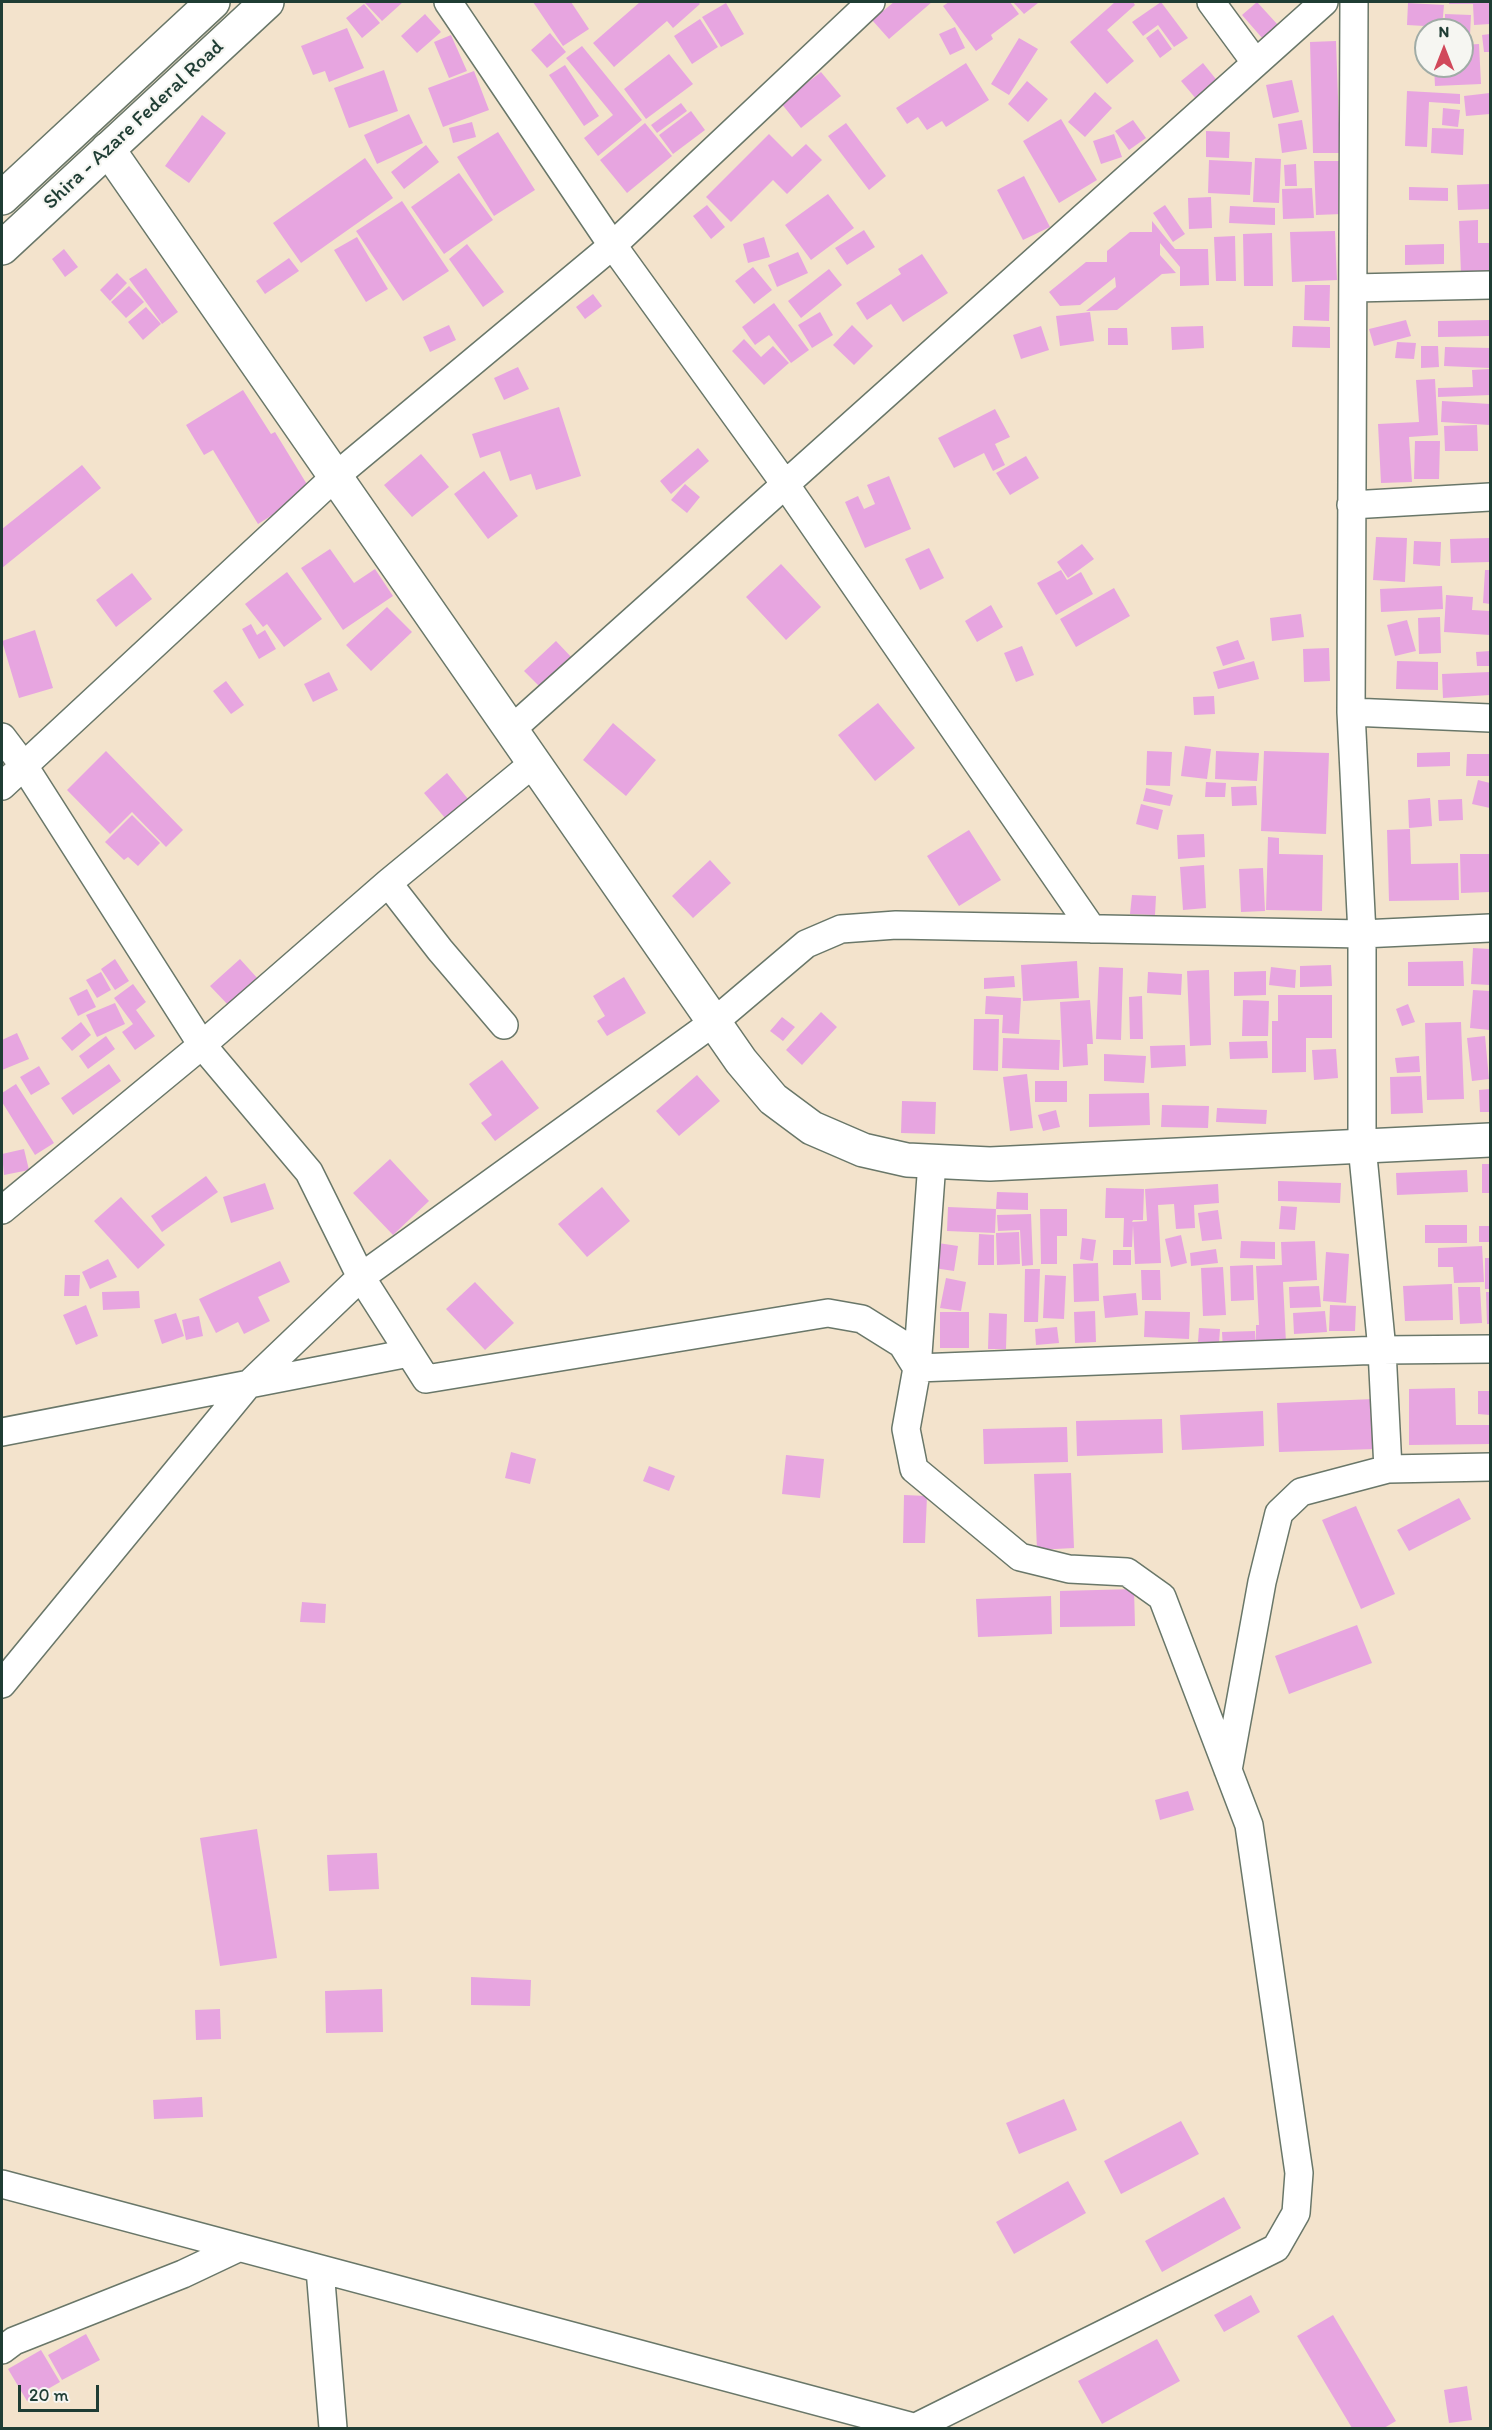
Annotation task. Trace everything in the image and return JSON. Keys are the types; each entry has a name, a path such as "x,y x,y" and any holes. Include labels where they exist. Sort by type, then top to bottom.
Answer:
{"street":[{"name":"Shira - Azare Federal Road","path":"2,198 213,2"},
{"name":"Shira - Azare Federal Road","path":"2,248 267,2"},
{"path":"448,2 613,245 785,484 1092,929"},
{"path":"2,786 337,475 613,245 871,2"},
{"path":"1211,2 1255,62"},
{"path":"512,729 1324,2"},
{"path":"1354,2 1351,712 1362,934 1362,1146 1382,1350 1388,1469"},
{"path":"108,148 337,475 714,1022 772,1099 812,1128 863,1150 908,1160 990,1164 1491,1140"},
{"path":"1353,288 1491,285"},
{"path":"1351,505 1491,498"},
{"path":"1351,712 1491,718"},
{"path":"2,737 24,766 202,1045 309,1172 361,1277 426,1379 828,1313 862,1319 902,1344 917,1368"},
{"path":"2,1210 202,1045 388,883 535,762"},
{"path":"388,883 440,950 504,1025"},
{"path":"2,1684 247,1386 361,1277 714,1022 806,944 841,929 896,924 1362,934 1491,928"},
{"path":"2,2184 916,2428 1276,2248 1296,2213 1299,2173 1256,1859 1249,1825 1162,1597 1127,1572 1069,1569 1020,1557 914,1469 906,1429 917,1368 932,1162"},
{"path":"917,1368 1382,1350 1491,1349"},
{"path":"2,1432 409,1353"},
{"path":"1228,1770 1262,1582 1279,1513 1301,1492 1388,1469 1491,1467"},
{"path":"2,2350 14,2341 152,2287 238,2248"},
{"path":"320,2270 333,2428"}],"building":[{"path":"403,2 382,21 365,3"},
{"path":"533,2 571,2 589,29 563,46"},
{"path":"640,2 698,2 700,4 673,28 667,21 614,67 593,43"},
{"path":"894,2 932,2 889,39 872,20"},
{"path":"949,2 1010,2 1019,14 991,35 993,39 976,51 943,6"},
{"path":"1013,2 1036,2 1038,3 1024,14"},
{"path":"1115,2 1133,2 1135,5 1107,30 1134,61 1107,84 1070,42"},
{"path":"1161,2 1188,38 1174,47 1158,25 1143,36 1132,22"},
{"path":"1257,2 1278,25 1263,39 1242,15"},
{"path":"1449,2 1490,2 1490,24 1474,25 1473,4 1449,4"},
{"path":"726,3 744,34 721,47 702,17"},
{"path":"1408,3 1444,5 1443,18 1414,18 1414,25 1407,25"},
{"path":"364,4 380,23 362,38 346,18"},
{"path":"425,14 441,32 417,53 401,36"},
{"path":"1445,14 1471,15 1471,18 1445,18"},
{"path":"700,19 718,47 692,64 674,36"},
{"path":"955,27 965,48 950,55 939,34"},
{"path":"347,28 364,68 329,82 325,71 313,75 301,46"},
{"path":"1158,29 1172,49 1160,58 1146,38"},
{"path":"550,33 566,52 547,68 531,50"},
{"path":"1490,34 1490,52 1484,52 1482,35"},
{"path":"451,35 467,71 449,78 434,42"},
{"path":"1019,38 1038,49 1009,95 991,84"},
{"path":"1336,41 1340,153 1313,153 1310,42"},
{"path":"1474,44 1479,44 1481,84 1435,86 1435,78 1474,78"},
{"path":"582,46 642,120 598,156 584,138 613,115 566,58"},
{"path":"669,54 693,84 646,119 624,89"},
{"path":"966,63 989,100 946,127 942,121 927,130 918,117 907,124 896,108"},
{"path":"1203,63 1219,83 1197,100 1181,81"},
{"path":"565,65 599,116 584,126 549,75"},
{"path":"384,70 398,111 349,128 334,88"},
{"path":"474,71 489,110 443,127 428,88"},
{"path":"821,72 841,96 801,128 781,103"},
{"path":"1292,80 1299,112 1273,118 1266,85"},
{"path":"1027,81 1048,99 1028,122 1008,104"},
{"path":"1407,91 1460,94 1460,104 1429,102 1427,147 1405,146"},
{"path":"1095,92 1112,108 1085,137 1068,122"},
{"path":"1490,93 1490,114 1466,116 1464,96"},
{"path":"681,103 687,111 657,133 651,125"},
{"path":"1443,108 1460,110 1458,127 1442,125"},
{"path":"691,111 705,130 673,154 659,135"},
{"path":"409,114 423,143 377,164 364,135"},
{"path":"202,115 226,133 189,183 165,166"},
{"path":"1061,119 1097,180 1059,203 1023,141"},
{"path":"1133,120 1146,138 1129,150 1115,131"},
{"path":"1302,120 1307,149 1282,153 1278,124"},
{"path":"472,122 476,137 453,143 449,128"},
{"path":"645,123 672,156 627,193 600,160"},
{"path":"846,123 886,176 869,190 828,136"},
{"path":"1432,128 1464,129 1463,155 1431,153"},
{"path":"1206,131 1230,132 1229,158 1206,157"},
{"path":"498,132 535,190 494,216 457,157"},
{"path":"769,134 792,157 806,144 822,160 787,194 773,180 731,222 706,197"},
{"path":"1114,134 1122,157 1101,164 1093,141"},
{"path":"426,145 439,162 404,189 391,172"},
{"path":"365,158 393,198 301,263 273,223"},
{"path":"1255,158 1281,159 1279,203 1253,202"},
{"path":"1209,160 1252,162 1250,195 1208,193"},
{"path":"1314,161 1340,161 1342,214 1316,215"},
{"path":"1296,164 1297,186 1285,186 1284,165"},
{"path":"459,173 493,220 444,254 411,207"},
{"path":"1024,176 1050,227 1023,240 997,190"},
{"path":"1490,184 1490,209 1458,210 1457,185"},
{"path":"1409,187 1448,188 1448,201 1409,200"},
{"path":"1312,188 1314,218 1283,219 1282,189"},
{"path":"828,194 854,228 811,260 785,225"},
{"path":"1211,197 1212,228 1189,229 1188,198"},
{"path":"402,201 449,271 403,301 356,231"},
{"path":"707,205 725,227 711,239 693,216"},
{"path":"1165,205 1185,234 1173,242 1153,213"},
{"path":"1230,206 1275,208 1275,225 1229,223"},
{"path":"1478,220 1478,243 1489,243 1490,273 1461,274 1459,221"},
{"path":"1152,221 1175,249 1208,249 1209,285 1180,286 1180,267 1160,243 1160,255 1176,273 1162,274 1117,310 1086,311 1116,287 1115,277 1080,305 1060,306 1049,292 1086,262 1107,262 1107,251 1130,232 1152,232"},
{"path":"864,230 875,247 847,265 835,248"},
{"path":"1335,231 1337,280 1292,282 1290,232"},
{"path":"1272,233 1273,286 1244,286 1243,234"},
{"path":"1235,236 1236,281 1216,281 1214,237"},
{"path":"357,237 388,289 366,302 334,250"},
{"path":"764,237 770,257 748,263 743,244"},
{"path":"467,244 504,292 483,307 449,259"},
{"path":"1444,244 1444,264 1405,265 1405,245"},
{"path":"64,249 78,267 65,277 52,259"},
{"path":"798,252 808,273 777,287 768,265"},
{"path":"922,254 948,293 903,322 891,304 867,320 856,303 901,274 898,269"},
{"path":"289,258 299,271 265,294 256,281"},
{"path":"753,267 772,290 754,304 735,281"},
{"path":"146,268 178,312 162,324 129,279"},
{"path":"829,269 842,285 801,318 788,301"},
{"path":"117,273 127,283 110,301 100,290"},
{"path":"1305,285 1330,285 1329,321 1304,320"},
{"path":"129,286 144,302 126,318 111,302"},
{"path":"593,294 602,306 585,319 576,307"},
{"path":"774,303 809,350 791,363 769,335 755,345 742,327"},
{"path":"146,307 161,324 143,340 128,322"},
{"path":"820,312 833,335 812,348 798,325"},
{"path":"1090,312 1094,341 1060,346 1056,316"},
{"path":"1406,320 1411,336 1374,346 1369,329"},
{"path":"1489,320 1489,336 1438,337 1438,321"},
{"path":"449,325 456,340 430,352 423,337"},
{"path":"852,325 873,346 854,365 833,345"},
{"path":"1041,326 1049,350 1021,359 1013,335"},
{"path":"1203,326 1204,348 1172,350 1171,327"},
{"path":"1293,326 1330,327 1330,348 1292,347"},
{"path":"1108,328 1127,328 1128,345 1108,345"},
{"path":"744,339 761,357 773,346 789,363 764,385 732,351"},
{"path":"1397,342 1416,343 1414,359 1395,358"},
{"path":"1421,346 1438,346 1439,367 1421,368"},
{"path":"1445,347 1490,348 1490,368 1444,366"},
{"path":"518,367 529,389 504,400 494,378"},
{"path":"1490,369 1490,395 1438,397 1438,388 1473,387 1472,370"},
{"path":"1435,379 1438,435 1409,437 1412,482 1381,483 1378,424 1419,422 1416,380"},
{"path":"243,390 271,434 275,432 311,491 258,524 213,450 204,455 186,425"},
{"path":"1442,401 1490,404 1490,425 1441,422"},
{"path":"559,407 581,476 536,490 531,474 510,481 500,451 480,458 472,434"},
{"path":"995,409 1010,437 995,444 1005,465 993,471 984,453 954,468 938,438"},
{"path":"1477,425 1478,451 1445,451 1444,426"},
{"path":"1415,441 1440,441 1439,479 1414,479"},
{"path":"698,448 709,461 671,494 660,481"},
{"path":"421,454 449,487 412,517 384,485"},
{"path":"1026,456 1039,478 1010,495 996,473"},
{"path":"82,465 101,488 2,568 2,529"},
{"path":"484,471 518,516 488,539 454,494"},
{"path":"889,476 911,529 865,548 845,502 858,496 864,509 875,504 867,485"},
{"path":"685,484 700,497 687,513 671,500"},
{"path":"1376,537 1407,538 1405,582 1373,580"},
{"path":"1490,538 1490,562 1451,563 1450,539"},
{"path":"1414,541 1441,542 1440,566 1413,564"},
{"path":"1082,544 1094,559 1068,578 1057,562"},
{"path":"929,548 944,578 920,590 905,559"},
{"path":"330,549 354,583 375,569 393,596 343,630 301,568"},
{"path":"781,564 821,607 786,640 746,597"},
{"path":"1061,570 1067,580 1081,572 1093,594 1056,615 1037,583"},
{"path":"1485,570 1490,570 1490,604 1483,603"},
{"path":"287,572 322,619 284,647 267,624 263,627 245,604"},
{"path":"132,573 152,599 116,627 96,600"},
{"path":"1442,586 1443,609 1381,612 1380,589"},
{"path":"1114,588 1130,616 1076,647 1060,619"},
{"path":"1446,595 1473,597 1472,610 1490,611 1490,635 1444,632"},
{"path":"991,605 1003,627 977,642 965,621"},
{"path":"387,607 412,632 371,671 346,645"},
{"path":"1301,614 1304,637 1272,641 1270,618"},
{"path":"1440,617 1441,653 1419,654 1418,618"},
{"path":"1407,620 1416,651 1395,656 1387,625"},
{"path":"251,624 257,635 265,630 276,649 259,659 242,629"},
{"path":"35,630 53,688 19,698 2,641"},
{"path":"1238,640 1245,659 1223,666 1216,647"},
{"path":"556,641 574,660 543,690 524,671"},
{"path":"1022,646 1034,675 1016,682 1004,653"},
{"path":"1329,648 1330,681 1304,682 1303,649"},
{"path":"1490,651 1490,666 1477,666 1476,652"},
{"path":"1254,661 1259,679 1218,689 1213,672"},
{"path":"1397,661 1438,662 1438,690 1396,689"},
{"path":"329,672 338,690 313,702 304,684"},
{"path":"1490,672 1490,695 1443,698 1442,674"},
{"path":"226,681 244,705 231,714 213,691"},
{"path":"1214,696 1215,714 1194,715 1193,697"},
{"path":"878,703 915,748 875,781 838,735"},
{"path":"613,723 656,760 626,796 583,760"},
{"path":"1185,746 1211,749 1207,779 1181,776"},
{"path":"106,751 183,830 166,847 132,812 110,834 67,790"},
{"path":"1147,751 1172,752 1170,786 1146,785"},
{"path":"1216,751 1259,753 1257,781 1215,779"},
{"path":"1264,751 1329,753 1326,834 1261,831"},
{"path":"1450,752 1450,766 1417,767 1417,753"},
{"path":"1467,754 1490,754 1490,776 1466,776"},
{"path":"447,773 468,799 445,818 424,793"},
{"path":"1478,780 1490,783 1490,808 1472,804"},
{"path":"1206,782 1226,783 1225,797 1205,797"},
{"path":"1256,786 1257,805 1232,806 1231,787"},
{"path":"1146,788 1173,795 1170,806 1143,801"},
{"path":"1430,798 1432,826 1409,828 1408,800"},
{"path":"1462,799 1463,820 1439,821 1438,800"},
{"path":"1141,804 1163,810 1158,830 1136,824"},
{"path":"132,815 160,843 138,866 128,857 124,860 105,842"},
{"path":"1410,829 1411,864 1458,863 1459,900 1389,901 1387,830"},
{"path":"969,830 1001,880 959,906 927,856"},
{"path":"1204,834 1205,857 1178,859 1177,835"},
{"path":"1268,837 1279,838 1279,854 1323,855 1322,911 1266,910"},
{"path":"1460,854 1490,854 1490,892 1461,893"},
{"path":"710,860 731,883 693,918 672,896"},
{"path":"1204,865 1206,908 1183,910 1180,867"},
{"path":"1263,868 1265,911 1241,912 1239,869"},
{"path":"1132,895 1156,896 1155,915 1130,914"},
{"path":"1473,948 1490,949 1490,985 1471,984"},
{"path":"115,959 129,981 115,990 101,969"},
{"path":"240,959 259,980 230,1007 210,986"},
{"path":"1077,961 1079,998 1023,1001 1021,965"},
{"path":"1463,961 1464,986 1408,986 1408,962"},
{"path":"1331,965 1332,986 1300,987 1300,966"},
{"path":"1099,967 1123,968 1121,1040 1096,1039"},
{"path":"1271,967 1296,970 1295,988 1269,985"},
{"path":"1209,970 1211,1045 1190,1046 1187,971"},
{"path":"1266,971 1266,995 1234,996 1234,972"},
{"path":"101,972 111,990 97,998 86,980"},
{"path":"1148,972 1182,974 1181,995 1147,993"},
{"path":"1014,976 1015,987 984,989 984,978"},
{"path":"624,977 646,1013 607,1036 597,1021 605,1016 593,996"},
{"path":"133,984 146,1002 136,1010 155,1036 135,1050 122,1032 133,1024 114,998"},
{"path":"87,989 96,1007 78,1016 69,998"},
{"path":"1473,990 1490,991 1490,1030 1470,1028"},
{"path":"1278,995 1332,995 1332,1038 1306,1038 1306,1072 1272,1073 1272,1021 1278,1021"},
{"path":"986,996 1021,998 1019,1034 1002,1033 1003,1015 985,1014"},
{"path":"1142,996 1143,1039 1130,1039 1129,997"},
{"path":"1090,1000 1093,1044 1087,1044 1088,1065 1063,1067 1060,1002"},
{"path":"1243,1000 1269,1001 1268,1036 1242,1036"},
{"path":"115,1003 125,1024 97,1037 86,1015"},
{"path":"1408,1004 1415,1022 1402,1026 1396,1009"},
{"path":"821,1012 837,1027 802,1065 786,1050"},
{"path":"782,1017 795,1027 783,1041 770,1031"},
{"path":"974,1019 999,1019 998,1071 973,1070"},
{"path":"81,1022 91,1035 72,1051 61,1038"},
{"path":"1461,1022 1464,1099 1427,1100 1425,1023"},
{"path":"17,1033 29,1059 2,1070 2,1040"},
{"path":"106,1036 115,1049 88,1069 79,1056"},
{"path":"1485,1036 1489,1079 1472,1081 1467,1038"},
{"path":"1003,1038 1060,1040 1059,1070 1002,1068"},
{"path":"1267,1041 1268,1058 1230,1059 1229,1042"},
{"path":"1185,1045 1186,1066 1151,1068 1150,1046"},
{"path":"1336,1049 1338,1078 1314,1080 1312,1050"},
{"path":"1104,1054 1146,1056 1144,1083 1104,1081"},
{"path":"1419,1056 1420,1072 1397,1073 1395,1058"},
{"path":"502,1060 539,1108 495,1141 481,1123 492,1115 469,1084"},
{"path":"109,1064 121,1081 73,1115 61,1098"},
{"path":"39,1066 50,1084 31,1095 20,1077"},
{"path":"1027,1074 1033,1128 1010,1131 1003,1077"},
{"path":"697,1075 720,1101 679,1136 656,1111"},
{"path":"1421,1076 1423,1113 1391,1114 1390,1077"},
{"path":"1035,1081 1067,1081 1067,1102 1035,1102"},
{"path":"16,1084 54,1143 35,1155 2,1102 2,1093"},
{"path":"1490,1089 1490,1112 1480,1112 1479,1090"},
{"path":"1149,1093 1150,1125 1089,1127 1089,1094"},
{"path":"902,1101 936,1102 935,1134 901,1133"},
{"path":"1162,1105 1209,1106 1208,1128 1161,1127"},
{"path":"1217,1108 1267,1110 1266,1124 1216,1122"},
{"path":"1056,1110 1060,1127 1043,1131 1038,1115"},
{"path":"24,1149 29,1170 4,1175 2,1154"},
{"path":"390,1159 429,1201 393,1235 353,1193"},
{"path":"1482,1164 1490,1164 1490,1193 1482,1193"},
{"path":"1467,1170 1468,1192 1397,1195 1396,1173"},
{"path":"206,1176 218,1192 162,1232 151,1216"},
{"path":"1278,1181 1341,1183 1340,1203 1278,1201"},
{"path":"265,1183 274,1209 231,1223 223,1197"},
{"path":"1218,1184 1219,1203 1194,1205 1195,1228 1176,1229 1174,1204 1158,1205 1161,1263 1135,1264 1133,1225 1132,1247 1123,1247 1124,1218 1105,1218 1106,1188 1144,1189 1143,1220 1132,1222 1147,1221 1145,1189"},
{"path":"602,1187 630,1221 587,1257 558,1224"},
{"path":"997,1192 1028,1193 1028,1210 996,1209"},
{"path":"121,1197 165,1245 138,1269 94,1221"},
{"path":"1281,1206 1297,1207 1295,1230 1279,1229"},
{"path":"948,1207 996,1209 995,1233 947,1231"},
{"path":"1040,1209 1067,1209 1067,1236 1057,1236 1057,1264 1041,1264"},
{"path":"1218,1210 1222,1239 1202,1241 1198,1213"},
{"path":"1031,1214 1033,1265 1022,1266 1020,1230 998,1231 997,1215"},
{"path":"1425,1225 1467,1225 1467,1243 1425,1243"},
{"path":"1479,1226 1490,1226 1490,1242 1479,1242"},
{"path":"1019,1232 1020,1264 997,1265 996,1233"},
{"path":"979,1234 994,1235 994,1265 978,1265"},
{"path":"1181,1235 1187,1263 1171,1267 1165,1239"},
{"path":"1082,1238 1096,1240 1093,1261 1080,1259"},
{"path":"1241,1241 1275,1242 1275,1259 1240,1258"},
{"path":"1315,1241 1317,1280 1283,1282 1286,1343 1256,1345 1256,1325 1259,1325 1256,1266 1282,1265 1281,1242"},
{"path":"938,1243 958,1246 954,1271 934,1268"},
{"path":"1482,1246 1484,1282 1454,1283 1453,1267 1438,1267 1438,1248"},
{"path":"1216,1249 1218,1263 1191,1266 1190,1253"},
{"path":"1113,1250 1131,1250 1131,1265 1113,1265"},
{"path":"1326,1252 1349,1254 1346,1303 1323,1301"},
{"path":"1485,1258 1490,1258 1490,1289 1485,1289"},
{"path":"108,1259 117,1277 90,1289 82,1272"},
{"path":"280,1261 290,1282 258,1297 270,1321 244,1334 238,1322 216,1333 199,1299"},
{"path":"1098,1263 1099,1301 1074,1302 1073,1264"},
{"path":"1253,1265 1254,1300 1231,1301 1230,1266"},
{"path":"1223,1267 1226,1315 1203,1316 1201,1268"},
{"path":"1025,1269 1040,1269 1038,1322 1024,1322"},
{"path":"1141,1270 1160,1270 1161,1300 1142,1300"},
{"path":"65,1275 80,1275 79,1296 64,1296"},
{"path":"1045,1275 1066,1276 1064,1319 1043,1318"},
{"path":"946,1278 966,1282 961,1311 940,1308"},
{"path":"475,1282 514,1323 485,1350 446,1309"},
{"path":"1452,1284 1453,1320 1405,1321 1403,1286"},
{"path":"1319,1286 1321,1307 1290,1308 1289,1287"},
{"path":"1458,1287 1480,1287 1482,1323 1460,1324"},
{"path":"139,1291 140,1308 103,1310 102,1292"},
{"path":"1486,1292 1490,1292 1490,1324 1487,1324"},
{"path":"1136,1293 1138,1315 1105,1318 1103,1296"},
{"path":"86,1305 98,1336 76,1345 63,1315"},
{"path":"1330,1305 1356,1306 1355,1331 1329,1331"},
{"path":"1095,1311 1096,1342 1075,1343 1074,1312"},
{"path":"1145,1311 1190,1312 1189,1339 1144,1337"},
{"path":"1325,1311 1327,1332 1294,1334 1293,1313"},
{"path":"940,1312 969,1312 969,1348 940,1348"},
{"path":"176,1313 184,1336 162,1344 154,1320"},
{"path":"989,1313 1007,1314 1006,1349 988,1349"},
{"path":"199,1316 203,1336 186,1340 182,1320"},
{"path":"1057,1327 1059,1343 1036,1345 1035,1329"},
{"path":"1199,1328 1220,1329 1219,1343 1198,1342"},
{"path":"1255,1331 1256,1348 1223,1350 1222,1332"},
{"path":"1455,1388 1456,1425 1490,1425 1490,1444 1409,1445 1409,1389"},
{"path":"1478,1391 1490,1391 1490,1415 1478,1414"},
{"path":"1374,1399 1376,1449 1279,1452 1277,1403"},
{"path":"1263,1411 1264,1446 1182,1450 1180,1415"},
{"path":"1162,1419 1163,1453 1077,1456 1076,1421"},
{"path":"1067,1427 1068,1462 984,1464 983,1429"},
{"path":"511,1452 536,1459 530,1484 505,1478"},
{"path":"786,1455 824,1459 820,1498 782,1494"},
{"path":"649,1466 675,1476 669,1491 643,1481"},
{"path":"1071,1473 1074,1548 1037,1550 1034,1474"},
{"path":"904,1495 927,1496 925,1543 903,1543"},
{"path":"1459,1498 1471,1519 1409,1551 1397,1530"},
{"path":"1356,1506 1395,1594 1361,1609 1322,1520"},
{"path":"1134,1589 1135,1626 1060,1627 1060,1591"},
{"path":"1051,1596 1052,1634 978,1637 976,1599"},
{"path":"302,1602 326,1604 325,1623 300,1622"},
{"path":"1357,1625 1372,1663 1289,1694 1275,1656"},
{"path":"1188,1791 1194,1810 1160,1820 1155,1800"},
{"path":"257,1829 277,1958 220,1966 200,1838"},
{"path":"377,1853 379,1889 329,1891 327,1855"},
{"path":"471,1977 531,1980 530,2006 471,2005"},
{"path":"382,1989 383,2032 326,2033 325,1991"},
{"path":"220,2009 221,2039 196,2040 195,2010"},
{"path":"202,2097 203,2117 154,2119 153,2100"},
{"path":"1064,2099 1077,2130 1019,2154 1006,2123"},
{"path":"1181,2121 1199,2154 1121,2194 1104,2161"},
{"path":"1068,2181 1086,2213 1014,2254 996,2222"},
{"path":"1224,2197 1241,2228 1162,2272 1145,2241"},
{"path":"1251,2295 1260,2312 1224,2332 1214,2315"},
{"path":"1333,2315 1396,2421 1384,2428 1352,2428 1297,2336"},
{"path":"86,2334 100,2360 62,2380 48,2355"},
{"path":"1157,2339 1180,2381 1102,2424 1078,2381"},
{"path":"41,2350 60,2382 27,2401 8,2369"},
{"path":"1467,2386 1472,2420 1449,2423 1444,2390"}]}
